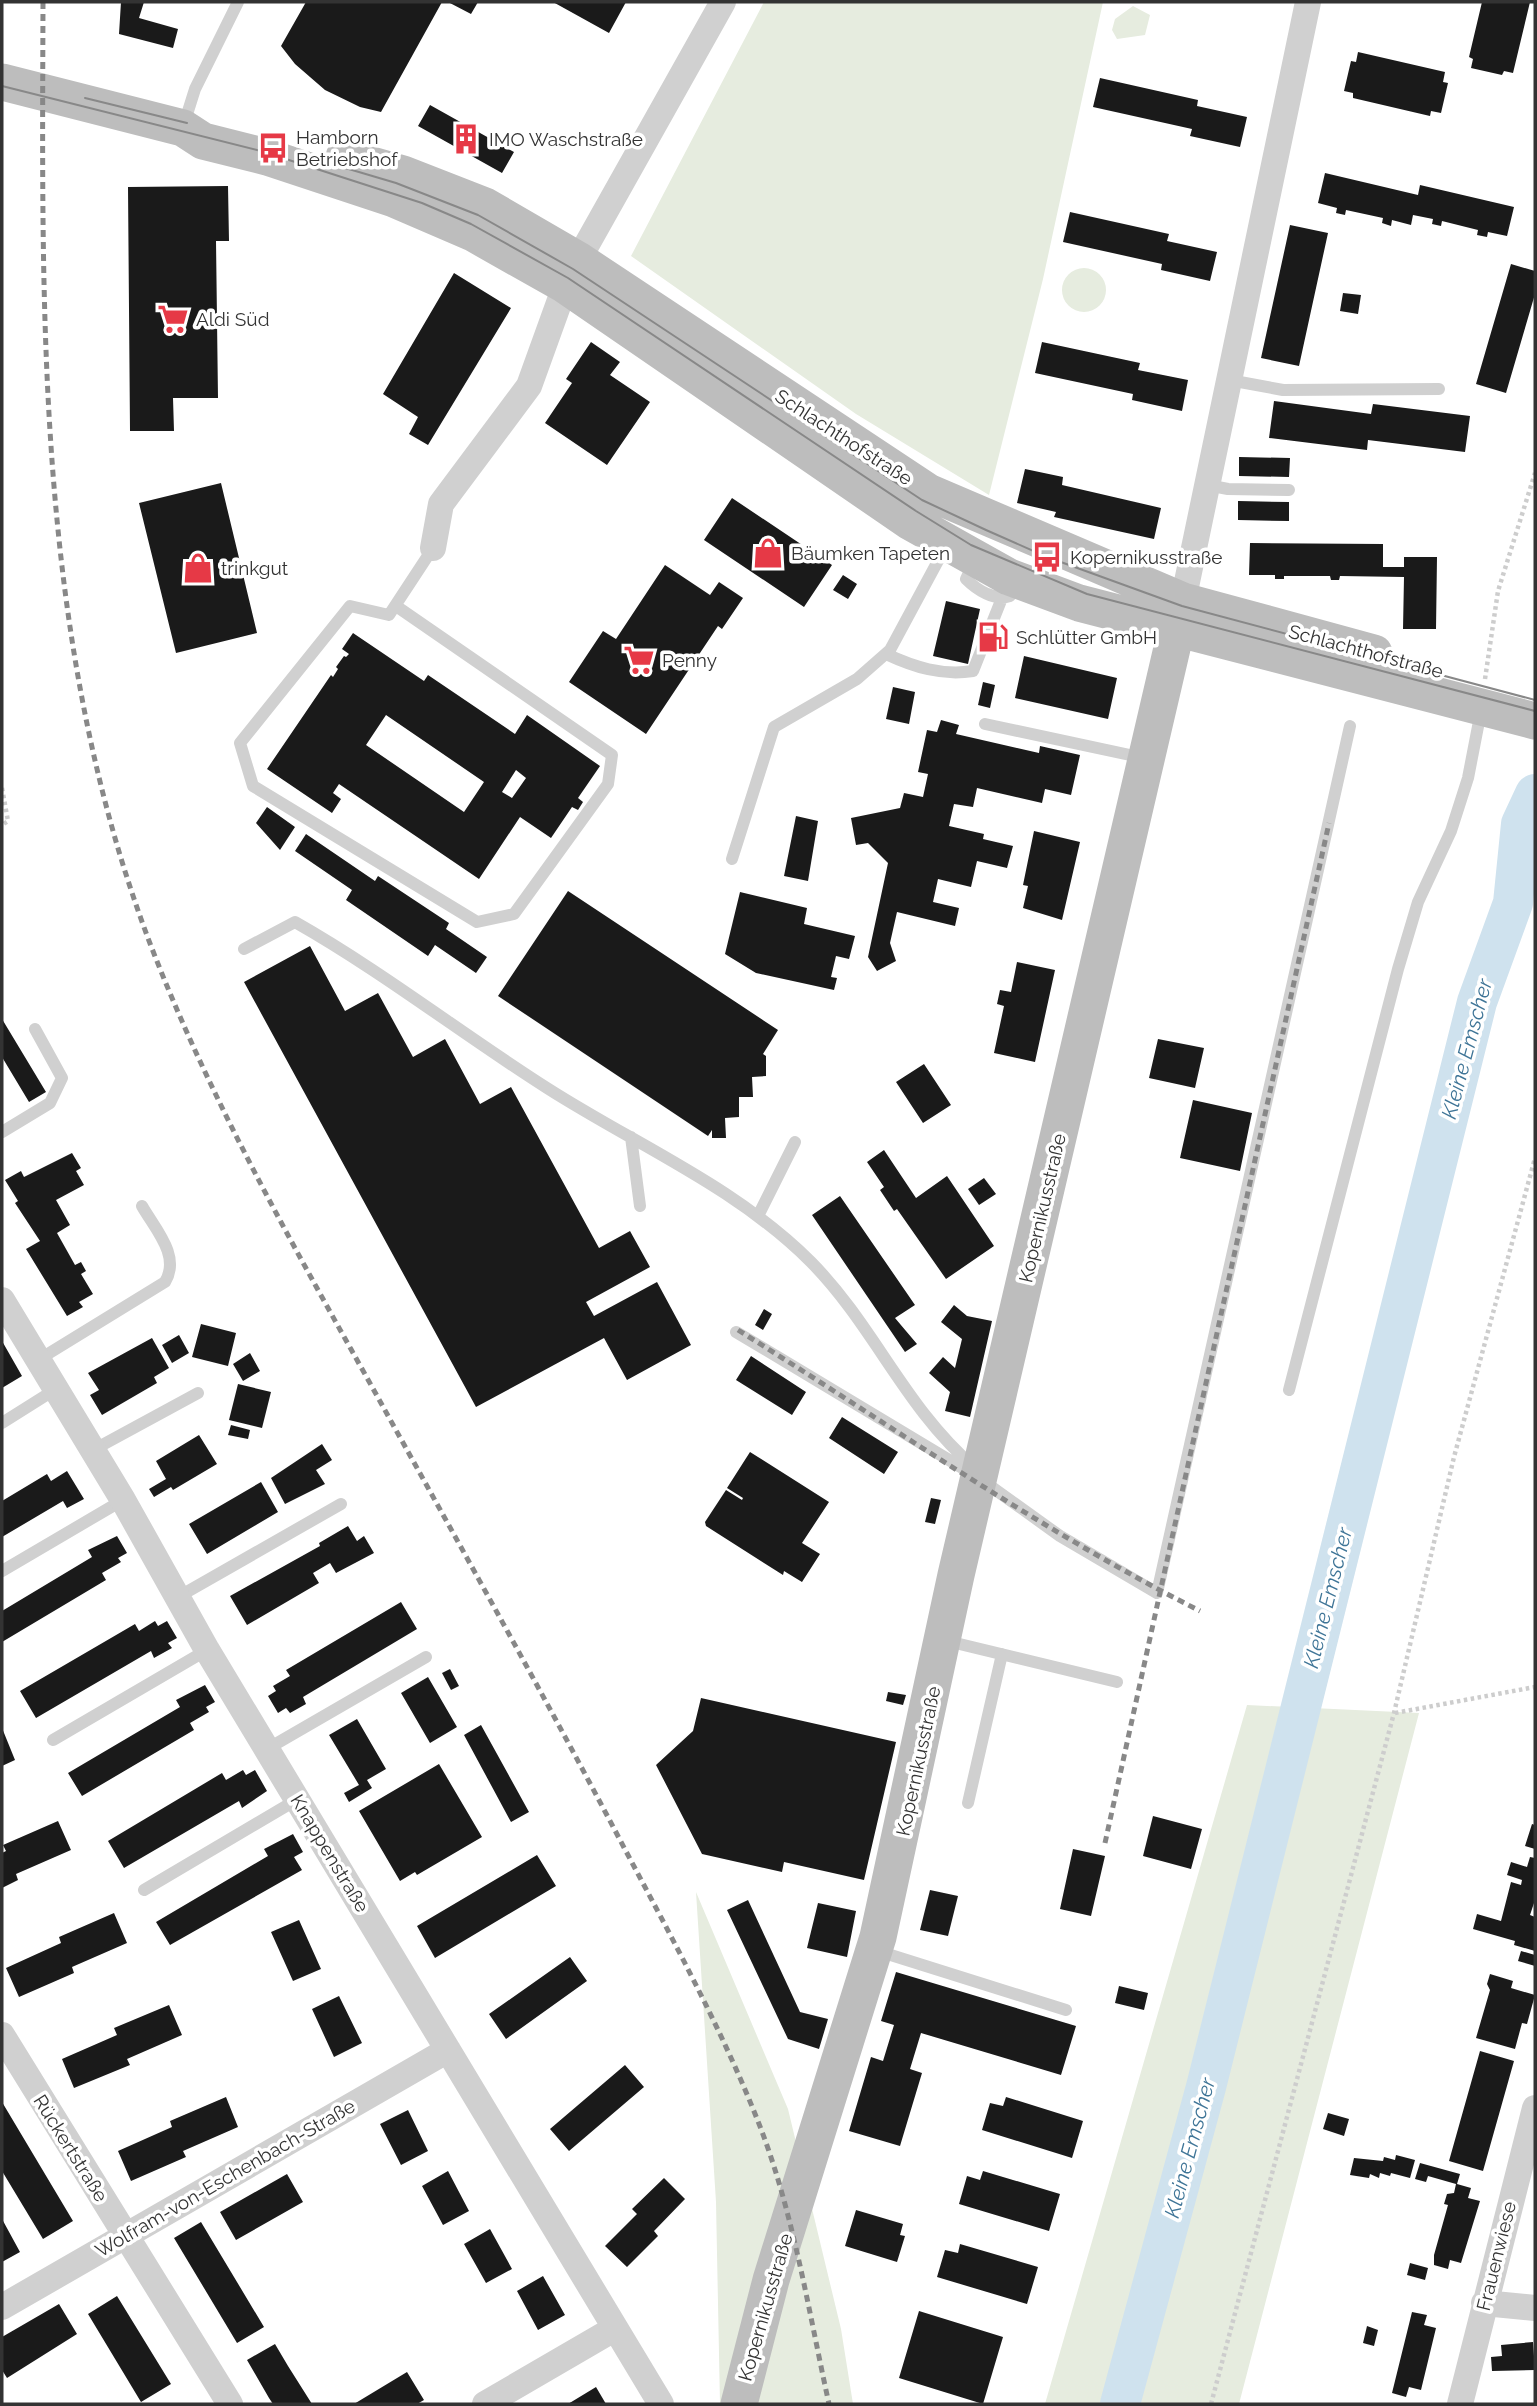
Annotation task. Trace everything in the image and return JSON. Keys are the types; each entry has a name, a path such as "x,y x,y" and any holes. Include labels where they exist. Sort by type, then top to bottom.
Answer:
{"street":[{"path":"433,548 441,504 529,386 572,271 723,2"},
{"name":"Kopernikusstraße","path":"738,2404 771,2280 875,1950 980,1475 1144,758 1180,614 1308,2"},
{"name":"Schlachthofstraße","path":"2,82 183,128 193,125 228,126 272,136 403,174 485,206 909,521 962,551 1012,591 1079,603 1180,614 1508,701"},
{"name":"Schlachthofstraße","path":"572,271 928,492 1180,614"},
{"name":"Knappenstraße","path":"2,1300 123,1500 207,1650 661,2404"},
{"name":"Rückertstraße","path":"2,2035 230,2404"},
{"name":"Wolfram-von-Eschenbach-Straße","path":"2,2307 124,2234 448,2050"},
{"name":"Frauenwiese","path":"1460,2404 1535,2108"},
{"path":"1484,2303 1535,2308"},
{"path":"485,2404 614,2329"}],"lane":[{"path":"183,128 195,89 238,2"},
{"path":"1229,380 1283,390 1440,389"},
{"path":"1207,485 1228,489 1289,490"},
{"path":"396,606 612,755 608,785 514,914 477,922 253,786 240,743 350,606 389,615 433,548"},
{"path":"732,859 775,727 857,679 886,654 962,551"},
{"path":"886,654 917,668 960,673 973,671 1012,591"},
{"path":"1289,1390 1398,969 1418,902 1451,831 1468,778 1508,701"},
{"path":"985,724 1144,758"},
{"path":"736,1332 980,1475 1060,1536 1157,1592 1350,726"},
{"path":"244,949 295,922 356,958 548,1089 720,1189 758,1216 831,1284 862,1323 911,1400 980,1475"},
{"path":"2,1132 50,1103 62,1078 35,1029"},
{"path":"631,1137 640,1206"},
{"path":"758,1216 795,1142"},
{"path":"38,1360 165,1282 170,1274 172,1258 142,1206"},
{"path":"2,1423 56,1389"},
{"path":"93,1450 198,1393"},
{"path":"2,1571 123,1500"},
{"path":"178,1597 341,1504"},
{"path":"943,1640 1117,1682"},
{"path":"54,1740 207,1650"},
{"path":"968,1802 1002,1654"},
{"path":"267,1749 426,1657"},
{"path":"144,1890 298,1799"},
{"path":"875,1950 1066,2010"}],"path":[{"path":"1508,701 1485,662 1498,591 1535,473"},
{"path":"2,788 8,821 2,825"},
{"path":"1210,2404 1394,1713 1454,1457 1535,1158"},
{"path":"1394,1713 1535,1687"}],"shaded area":[{"path":"764,2 1103,2 1043,279 989,495 856,414 631,256"},
{"path":"1133,6 1150,15 1145,35 1117,39 1112,30 1115,19"},
{"path":"1084,268 1093,269 1100,274 1105,281 1105,299 1100,306 1093,311 1084,312 1075,311 1068,306 1063,299 1062,290 1063,281 1068,274 1075,269"},
{"path":"1247,1705 1419,1713 1239,2404 1045,2404"},
{"path":"696,1892 788,2109 841,2329 853,2404 720,2404 716,2202"}],"building":[{"path":"121,2 144,2 139,18 178,29 173,48 119,34"},
{"path":"306,2 442,2 381,112 360,107 325,90 295,64 281,46"},
{"path":"448,2 478,2 471,14"},
{"path":"553,2 626,2 609,33"},
{"path":"1482,2 1530,2 1513,73 1504,71 1502,75 1471,68 1473,59 1469,57"},
{"path":"1358,52 1445,72 1443,82 1448,83 1441,113 1431,111 1430,116 1353,98 1353,93 1344,91 1351,61 1356,62"},
{"path":"1100,78 1198,100 1197,106 1247,117 1240,147 1190,136 1192,129 1093,107"},
{"name":"IMO Waschstraße","path":"430,105 514,152 502,173 418,126"},
{"path":"1325,173 1418,195 1420,185 1514,207 1507,236 1488,232 1487,237 1477,235 1478,230 1442,221 1441,226 1432,224 1433,219 1413,215 1411,225 1392,220 1391,226 1382,223 1383,218 1346,210 1345,215 1336,213 1337,208 1318,203"},
{"name":"Aldi Süd","path":"228,186 229,241 216,241 218,398 173,398 174,431 130,431 128,187"},
{"path":"1070,212 1169,234 1167,241 1217,252 1210,281 1161,270 1162,264 1063,242"},
{"path":"1290,225 1328,233 1299,366 1261,358"},
{"path":"1511,264 1535,271 1535,294 1506,393 1476,384"},
{"path":"454,273 511,308 428,445 409,434 418,417 383,394"},
{"path":"1343,293 1361,295 1358,314 1340,311"},
{"path":"591,342 620,362 610,375 650,402 607,465 545,423 572,383 566,379"},
{"path":"1042,342 1140,363 1138,370 1188,380 1182,411 1132,400 1133,394 1035,373"},
{"path":"1274,401 1371,414 1373,404 1470,416 1465,452 1368,440 1367,450 1269,438"},
{"path":"1239,457 1290,458 1289,477 1239,476"},
{"path":"1025,469 1063,477 1062,485 1161,508 1154,539 1054,517 1056,512 1017,503"},
{"name":"trinkgut","path":"221,483 257,633 176,653 139,503"},
{"name":"Bäumken Tapeten","path":"732,498 832,565 804,607 704,540"},
{"path":"1238,501 1289,502 1289,521 1238,520"},
{"path":"1250,543 1383,544 1383,567 1404,567 1404,557 1437,557 1436,629 1403,629 1404,577 1340,576 1339,580 1331,580 1330,576 1284,576 1284,579 1275,579 1275,575 1249,575"},
{"name":"Penny","path":"665,565 710,595 719,582 743,598 722,629 718,626 646,734 569,682 603,631 616,639"},
{"path":"843,575 857,584 848,599 833,590"},
{"path":"946,601 980,609 968,664 933,656"},
{"path":"353,633 424,681 428,675 515,734 527,715 600,766 578,798 583,802 578,810 572,807 551,838 520,817 479,879 339,784 333,793 341,799 332,813 267,769 331,675 333,677 338,669 336,667 344,656 349,654 342,649","holes":["386,715 484,782 464,812 366,745","516,770 526,778 512,798 502,792"]},
{"path":"1024,656 1117,678 1108,719 1015,698"},
{"path":"983,682 995,685 990,708 978,705"},
{"path":"893,687 915,692 909,724 886,719"},
{"path":"941,720 959,725 956,734 1039,753 1040,746 1080,755 1071,795 1045,789 1042,803 977,788 973,807 954,804 949,826 984,834 983,839 1013,846 1007,868 977,861 971,887 938,879 933,902 959,908 955,926 897,912 890,943 896,961 877,971 868,957 888,863 868,843 856,845 851,818 900,808 904,793 923,797 928,774 918,772 927,730 937,732"},
{"path":"267,807 295,827 280,850 256,823"},
{"path":"796,816 818,821 808,881 784,876"},
{"path":"1034,831 1080,842 1062,920 1023,908 1028,886 1023,885"},
{"path":"306,834 375,881 378,876 449,923 446,929 487,957 476,973 435,945 428,956 346,900 352,890 295,851"},
{"path":"568,891 778,1030 763,1054 766,1056 766,1076 752,1077 753,1097 739,1097 739,1117 725,1118 726,1138 712,1138 712,1130 708,1136 498,996"},
{"path":"740,892 807,908 804,924 855,936 849,959 836,956 831,977 837,978 834,990 756,973 725,954"},
{"path":"310,946 345,1011 378,993 413,1057 445,1039 480,1104 511,1087 599,1248 630,1231 650,1267 586,1302 594,1316 657,1282 691,1345 627,1380 604,1338 476,1407 244,982"},
{"path":"1017,962 1055,970 1035,1062 994,1053 1004,1006 997,1004 1000,990 1011,992"},
{"path":"2,1019 46,1092 29,1102 2,1057"},
{"path":"1158,1039 1204,1048 1195,1088 1149,1078"},
{"path":"924,1064 951,1105 923,1123 896,1082"},
{"path":"1193,1100 1252,1113 1240,1171 1180,1158"},
{"path":"884,1150 916,1198 947,1176 994,1246 946,1279 897,1209 894,1211 880,1190 884,1187 867,1162"},
{"path":"72,1153 81,1168 76,1171 84,1185 56,1200 70,1225 57,1233 75,1265 81,1262 86,1271 81,1274 93,1294 79,1302 83,1307 67,1316 26,1249 40,1241 15,1203 18,1201 5,1180 21,1171 24,1177"},
{"path":"984,1178 996,1194 979,1205 968,1189"},
{"path":"840,1196 915,1305 895,1318 917,1344 905,1352 812,1215"},
{"path":"954,1305 967,1316 992,1321 970,1417 945,1411 950,1392 929,1373 943,1357 955,1368 962,1339 941,1322"},
{"path":"764,1309 772,1314 763,1330 755,1325"},
{"path":"201,1324 236,1333 228,1366 192,1357"},
{"path":"179,1335 189,1353 172,1363 162,1345"},
{"path":"152,1338 169,1368 154,1377 157,1383 102,1415 90,1395 99,1390 88,1373"},
{"path":"2,1341 22,1376 2,1388"},
{"path":"250,1353 260,1371 243,1381 233,1364"},
{"path":"751,1356 806,1392 792,1415 736,1380"},
{"path":"238,1384 271,1392 262,1428 229,1420"},
{"path":"842,1417 898,1452 884,1474 829,1438"},
{"path":"231,1425 250,1430 248,1439 228,1435"},
{"path":"199,1435 217,1464 173,1490 171,1487 154,1497 149,1489 166,1479 156,1461"},
{"path":"322,1444 332,1460 316,1470 325,1484 285,1504 271,1478"},
{"path":"750,1452 829,1502 802,1543 820,1554 802,1582 784,1571 783,1575 706,1526 705,1522 726,1490 742,1500 743,1498 727,1488"},
{"path":"67,1471 84,1499 67,1508 63,1501 2,1537 2,1501 47,1474 51,1481"},
{"path":"261,1482 278,1512 207,1554 189,1524"},
{"path":"931,1498 941,1500 935,1524 925,1522"},
{"path":"348,1526 357,1541 364,1536 374,1553 336,1573 330,1563 313,1573 319,1583 247,1625 230,1596 320,1546 319,1543"},
{"path":"117,1536 127,1553 118,1558 121,1562 102,1573 106,1580 2,1642 2,1611 92,1557 88,1550"},
{"path":"401,1602 417,1629 303,1697 306,1704 290,1713 286,1708 278,1713 268,1696 276,1691 273,1686 290,1676 286,1670"},
{"path":"155,1621 158,1626 167,1621 177,1638 168,1643 172,1648 154,1658 151,1651 36,1718 20,1691 135,1624 139,1631"},
{"path":"450,1669 459,1686 451,1690 442,1673"},
{"path":"428,1677 457,1727 430,1743 401,1693"},
{"path":"205,1685 215,1702 206,1707 209,1712 190,1723 194,1730 82,1796 68,1773 180,1707 176,1700"},
{"path":"888,1692 906,1695 903,1705 886,1701"},
{"path":"701,1698 896,1742 864,1880 784,1862 782,1872 702,1854 656,1765 693,1731"},
{"path":"357,1719 386,1769 367,1780 372,1788 349,1802 344,1793 359,1785 329,1735"},
{"path":"481,1725 529,1812 511,1822 464,1735"},
{"path":"2,1728 15,1760 2,1766"},
{"path":"439,1764 482,1837 417,1875 415,1872 400,1881 359,1811"},
{"path":"243,1770 246,1775 255,1770 267,1791 242,1808 239,1801 124,1868 108,1841 222,1773 226,1780"},
{"path":"1153,1816 1202,1829 1191,1869 1143,1856"},
{"path":"58,1821 71,1850 16,1874 18,1880 2,1888 2,1853 6,1851 3,1845"},
{"path":"1532,1824 1535,1825 1535,1849 1525,1846"},
{"path":"293,1834 303,1852 294,1857 302,1870 170,1945 156,1922 268,1856 264,1849"},
{"path":"1073,1849 1105,1856 1091,1916 1060,1909"},
{"path":"537,1855 556,1886 435,1958 417,1926"},
{"path":"1530,1857 1535,1858 1535,1900 1530,1915 1535,1917 1535,1951 1514,1945 1515,1941 1473,1929 1477,1914 1501,1921 1511,1882 1521,1885 1522,1880 1507,1875 1511,1862 1527,1867"},
{"path":"930,1890 958,1896 948,1936 920,1930"},
{"path":"748,1900 800,2012 828,2019 819,2049 788,2039 727,1910"},
{"path":"818,1903 856,1911 847,1957 807,1948"},
{"path":"114,1913 127,1943 72,1967 74,1973 19,1997 6,1968 61,1943 59,1937"},
{"path":"299,1920 321,1969 293,1981 271,1932"},
{"path":"1521,1951 1535,1955 1535,1966 1518,1961"},
{"path":"570,1957 587,1981 506,2039 489,2014"},
{"path":"896,1972 1076,2026 1061,2075 921,2033 910,2069 922,2073 900,2146 849,2131 871,2057 883,2061 894,2025 881,2021"},
{"path":"1490,1974 1513,1981 1511,1988 1535,1995 1527,2024 1522,2023 1515,2049 1476,2038 1490,1990 1487,1984"},
{"path":"1119,1986 1148,1993 1144,2010 1115,2003"},
{"path":"339,1996 362,2043 334,2057 312,2009"},
{"path":"169,2005 182,2035 127,2059 130,2065 74,2088 62,2059 117,2035 114,2028"},
{"path":"1480,2051 1514,2061 1483,2171 1449,2161"},
{"path":"625,2065 644,2087 569,2151 550,2129"},
{"path":"226,2097 238,2127 183,2151 186,2157 131,2181 118,2151 172,2127 170,2121"},
{"path":"1006,2097 1083,2121 1072,2158 982,2130 990,2103 1003,2106"},
{"path":"2,2102 73,2221 43,2239 2,2171"},
{"path":"408,2110 428,2151 401,2165 380,2124"},
{"path":"1328,2113 1349,2119 1344,2136 1323,2129"},
{"path":"1396,2155 1415,2160 1410,2178 1391,2173 1390,2176 1380,2173 1379,2178 1370,2174 1369,2178 1350,2175 1354,2158 1383,2161 1384,2157 1395,2160"},
{"path":"1420,2163 1460,2174 1457,2184 1471,2188 1468,2198 1480,2201 1461,2263 1450,2260 1448,2269 1434,2265 1434,2255 1448,2205 1444,2204 1447,2194 1454,2193 1456,2184 1428,2176 1426,2182 1415,2179"},
{"path":"448,2171 469,2211 443,2225 422,2186"},
{"path":"983,2171 1060,2194 1049,2231 959,2204 967,2176 980,2180"},
{"path":"287,2174 303,2202 236,2240 220,2212"},
{"path":"664,2178 685,2199 654,2231 658,2236 627,2267 605,2246 637,2214 632,2209"},
{"path":"856,2210 903,2224 900,2235 905,2236 897,2262 845,2246"},
{"path":"2,2219 20,2252 2,2262"},
{"path":"201,2222 264,2327 237,2343 174,2238"},
{"path":"490,2229 512,2269 486,2283 464,2244"},
{"path":"960,2244 1038,2267 1027,2304 937,2277 945,2250 958,2253"},
{"path":"1410,2263 1428,2268 1425,2280 1407,2275"},
{"path":"543,2276 565,2315 538,2330 517,2291"},
{"path":"117,2296 171,2384 141,2402 88,2314"},
{"path":"59,2304 77,2334 7,2378 2,2370 2,2337"},
{"path":"919,2311 1003,2337 983,2404 899,2378"},
{"path":"1412,2312 1427,2315 1424,2325 1436,2328 1421,2390 1409,2387 1406,2397 1392,2393"},
{"path":"1367,2326 1378,2330 1374,2346 1363,2343"},
{"path":"1533,2342 1535,2370 1492,2371 1491,2357 1502,2356 1501,2345"},
{"path":"275,2344 312,2404 273,2404 269,2398 247,2360"},
{"path":"407,2372 424,2400 417,2404 354,2404"},
{"path":"596,2387 606,2404 568,2404"}],"waterway":[{"name":"Kleine Emscher","path":"1120,2404 1206,2087 1477,1002 1513,903 1521,824 1535,794"}],"tram line":[{"path":"2,86 261,151 422,203 471,224 568,278 971,545 1087,594 1535,711"},
{"path":"85,98 187,123"},
{"path":"315,159 396,183 478,215 573,269 922,500 986,530 1047,557 1182,606 1535,700"}],"railway":[{"path":"43,2 43,241 46,361 54,480 66,599 85,716 113,832 151,946 225,1114 311,1278 589,1781 676,1945 746,2091 783,2196 829,2404"},
{"path":"1105,1843 1329,823"},
{"path":"738,1330 1024,1512 1140,1580 1200,1611"}],"place":[{"name":"IMO Waschstraße","path":"466,139"},
{"name":"Hamborn Betriebshof","path":"273,148"},
{"name":"Aldi Süd","path":"173,319"},
{"name":"Bäumken Tapeten","path":"768,553"},
{"name":"Kopernikusstraße","path":"1047,557"},
{"name":"trinkgut","path":"198,568"},
{"name":"Schlütter GmbH","path":"993,637"},
{"name":"Penny","path":"639,660"}]}
